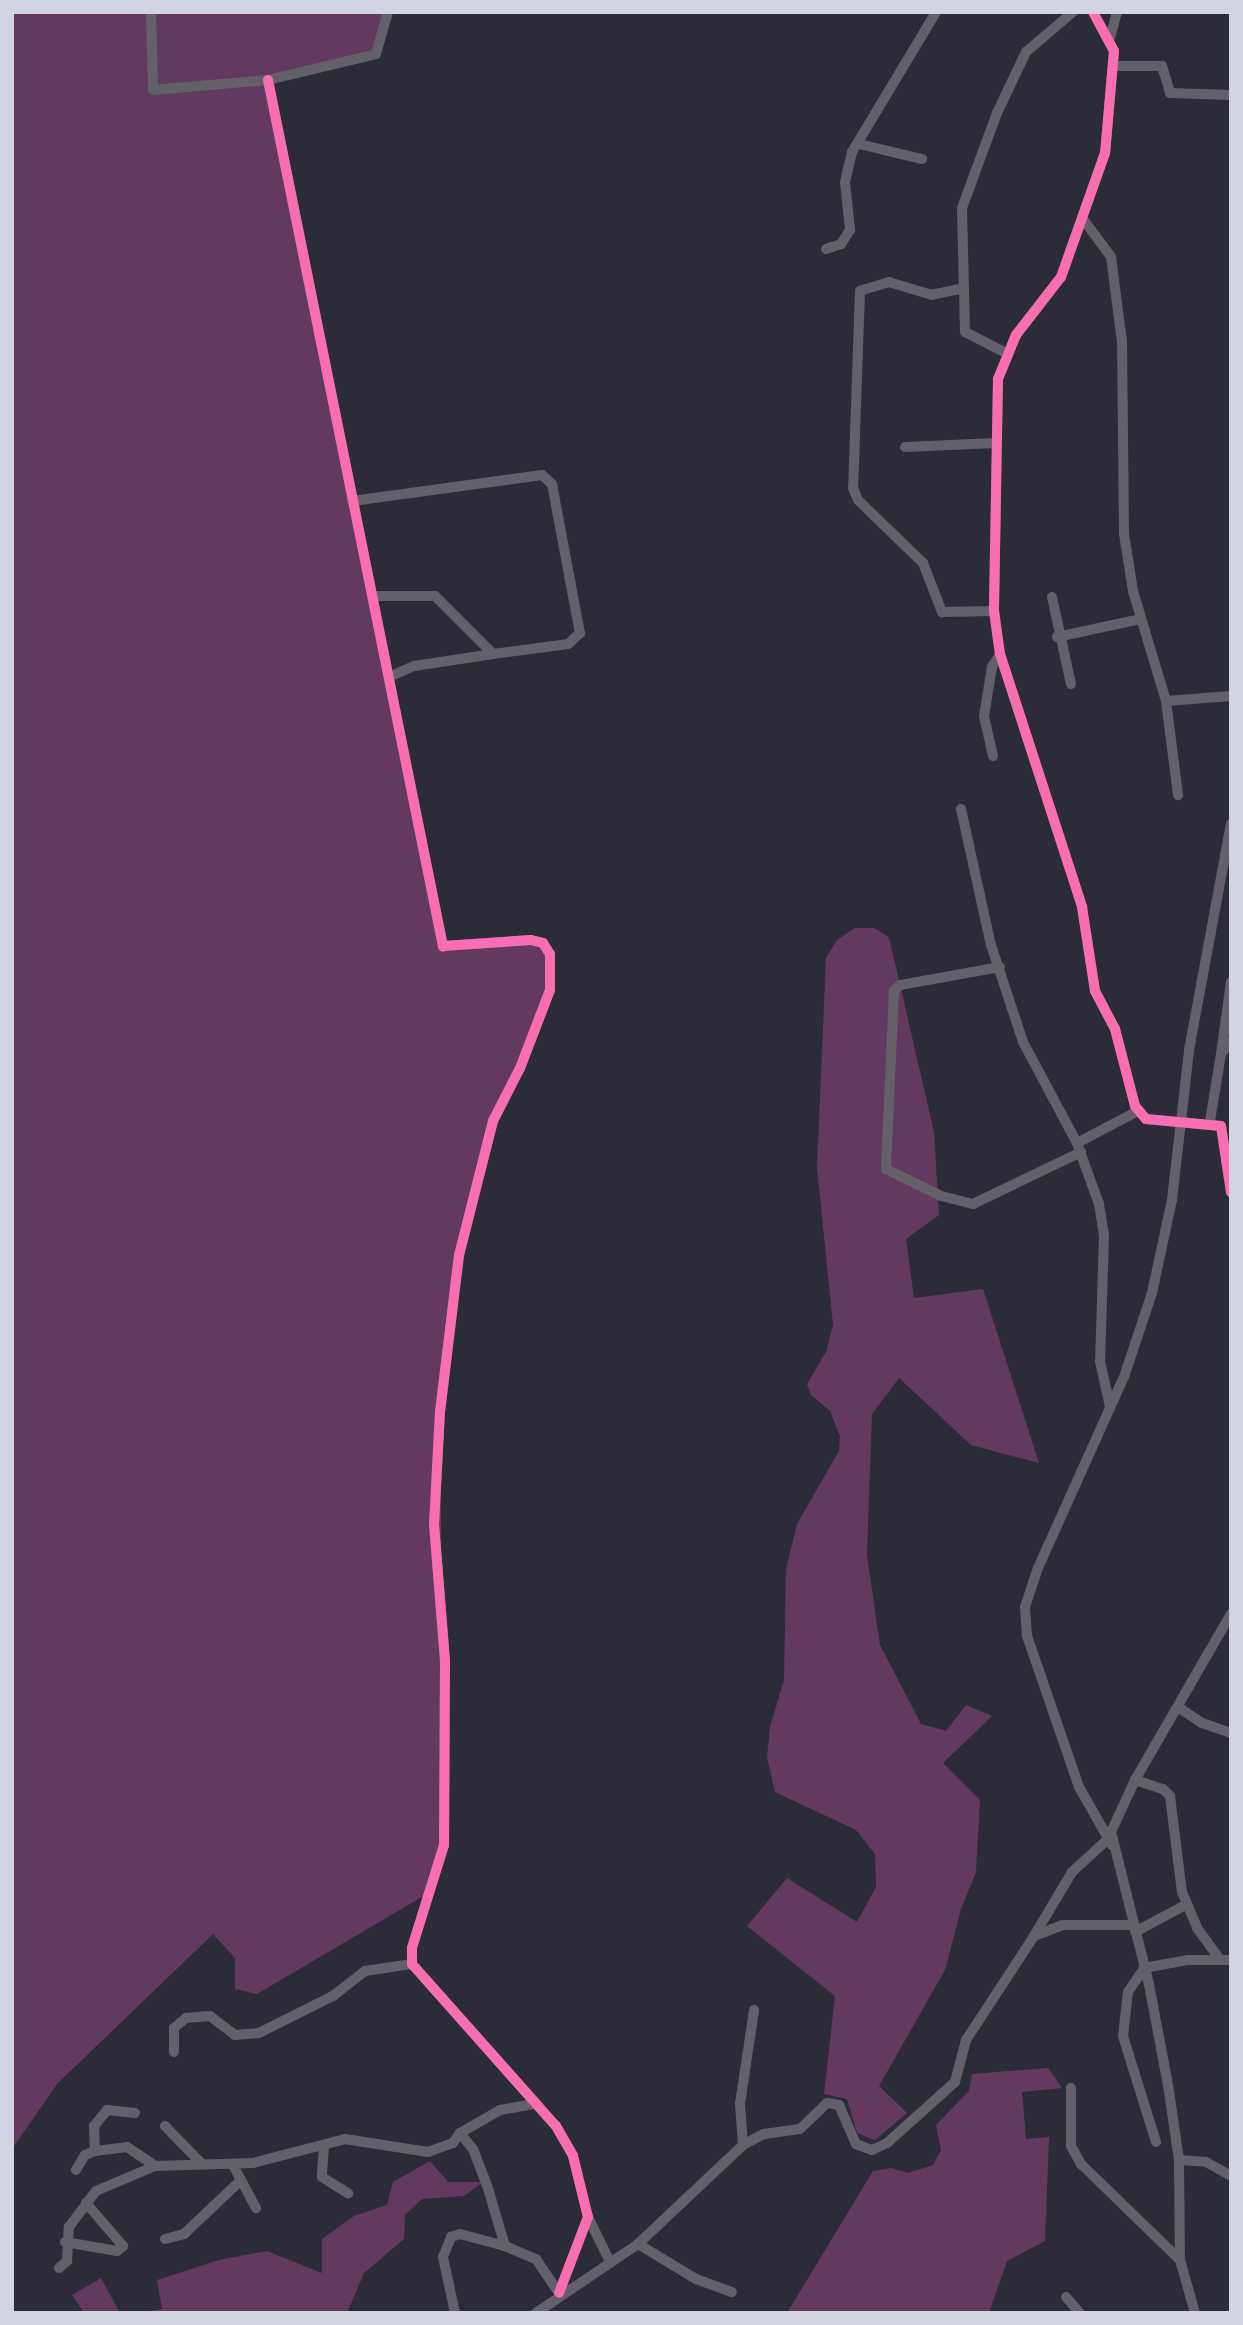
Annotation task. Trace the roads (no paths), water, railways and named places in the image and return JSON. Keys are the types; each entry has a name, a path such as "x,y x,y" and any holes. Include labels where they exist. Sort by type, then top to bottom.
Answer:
{"street":[{"path":"151,12 153,90 268,80 376,54 388,12"},
{"path":"826,249 841,244 850,230 845,182 848,162 936,12"},
{"path":"1006,353 965,332 960,231 972,175 1026,52 1073,12"},
{"path":"1093,12 1110,38 1115,66 1105,153 1061,277 1006,353 998,379 994,611 1000,654 1082,907 1095,991 1115,1029 1138,1111 1146,1119 1181,1124 1220,1124"},
{"path":"1110,38 1117,12"},
{"path":"1115,66 1162,66 1167,71 1170,93 1231,95"},
{"path":"268,80 443,946 531,940 543,943 550,954 550,990 520,1068 493,1121 460,1255 440,1411 434,1524 445,1661 444,1845 413,1941 412,1964 564,2137 588,2217 610,2262"},
{"path":"859,144 922,159"},
{"path":"1083,219 1111,257 1122,342 1124,534 1140,619 1166,701 1178,795"},
{"path":"964,288 932,295 889,282 860,291 853,488 858,500 923,563 942,612 994,611"},
{"path":"905,447 996,443"},
{"path":"352,501 526,474 542,475 552,484 580,634 568,644 414,666 389,677"},
{"path":"372,596 435,596 493,654"},
{"path":"1052,597 1057,637 1071,684"},
{"path":"1057,637 1140,619"},
{"path":"993,756 984,716 992,667 1000,654"},
{"path":"1166,701 1231,696"},
{"path":"961,809 982,910 1023,1042 1079,1147 1099,1204 1104,1236 1100,1361 1110,1407"},
{"path":"1195,2313 1180,2260 1179,2160 1144,1968 1110,1842 1079,1787 1024,1624 1038,1568 1136,1345 1162,1254 1195,1014 1229,846 1231,824"},
{"path":"1000,967 900,985 894,991 886,1169 941,1196 973,1204 1079,1147 1138,1111"},
{"path":"1231,982 1221,1055 1220,1124 1231,1192"},
{"path":"1221,1055 1231,1041"},
{"path":"536,2313 559,2293 638,2244 743,2145 764,2134 800,2129 827,2103 839,2105 856,2144 872,2150 887,2143 955,2082 966,2040 1072,1872 1110,1842 1116,1817 1135,1780 1231,1614"},
{"path":"1178,1707 1202,1723 1231,1733"},
{"path":"1135,1780 1163,1789 1170,1796 1187,1904 1227,1961"},
{"path":"1034,1936 1062,1925 1134,1929 1187,1904"},
{"path":"1144,1968 1227,1961"},
{"path":"173,2052 174,2028 186,2018 210,2016 235,2035 259,2033 333,1996 365,1971 412,1964"},
{"path":"1144,1968 1128,1992 1123,2036 1156,2142"},
{"path":"743,2145 738,2120 754,2010"},
{"path":"1071,2088 1071,2146 1081,2164 1180,2260"},
{"path":"60,2268 67,2261 65,2242 69,2227 86,2203 105,2184 155,2166 201,2163 233,2165 324,2145 365,2140 428,2152 453,2143 460,2133 500,2110 534,2104"},
{"path":"95,2151 92,2133 107,2110 135,2113"},
{"path":"165,2126 201,2163"},
{"path":"460,2133 473,2149 488,2185 505,2246"},
{"path":"324,2145 322,2177 348,2193"},
{"path":"76,2170 85,2155 127,2147 155,2166"},
{"path":"1179,2160 1206,2162 1231,2176"},
{"path":"233,2165 256,2208"},
{"path":"165,2239 184,2234 240,2181"},
{"path":"65,2242 117,2251 123,2246 86,2203"},
{"path":"559,2293 588,2217"},
{"path":"455,2313 443,2257 451,2237 460,2234 505,2246 536,2259 559,2293"},
{"path":"638,2244 696,2279 732,2292"},
{"path":"1066,2297 1080,2313"}]}
